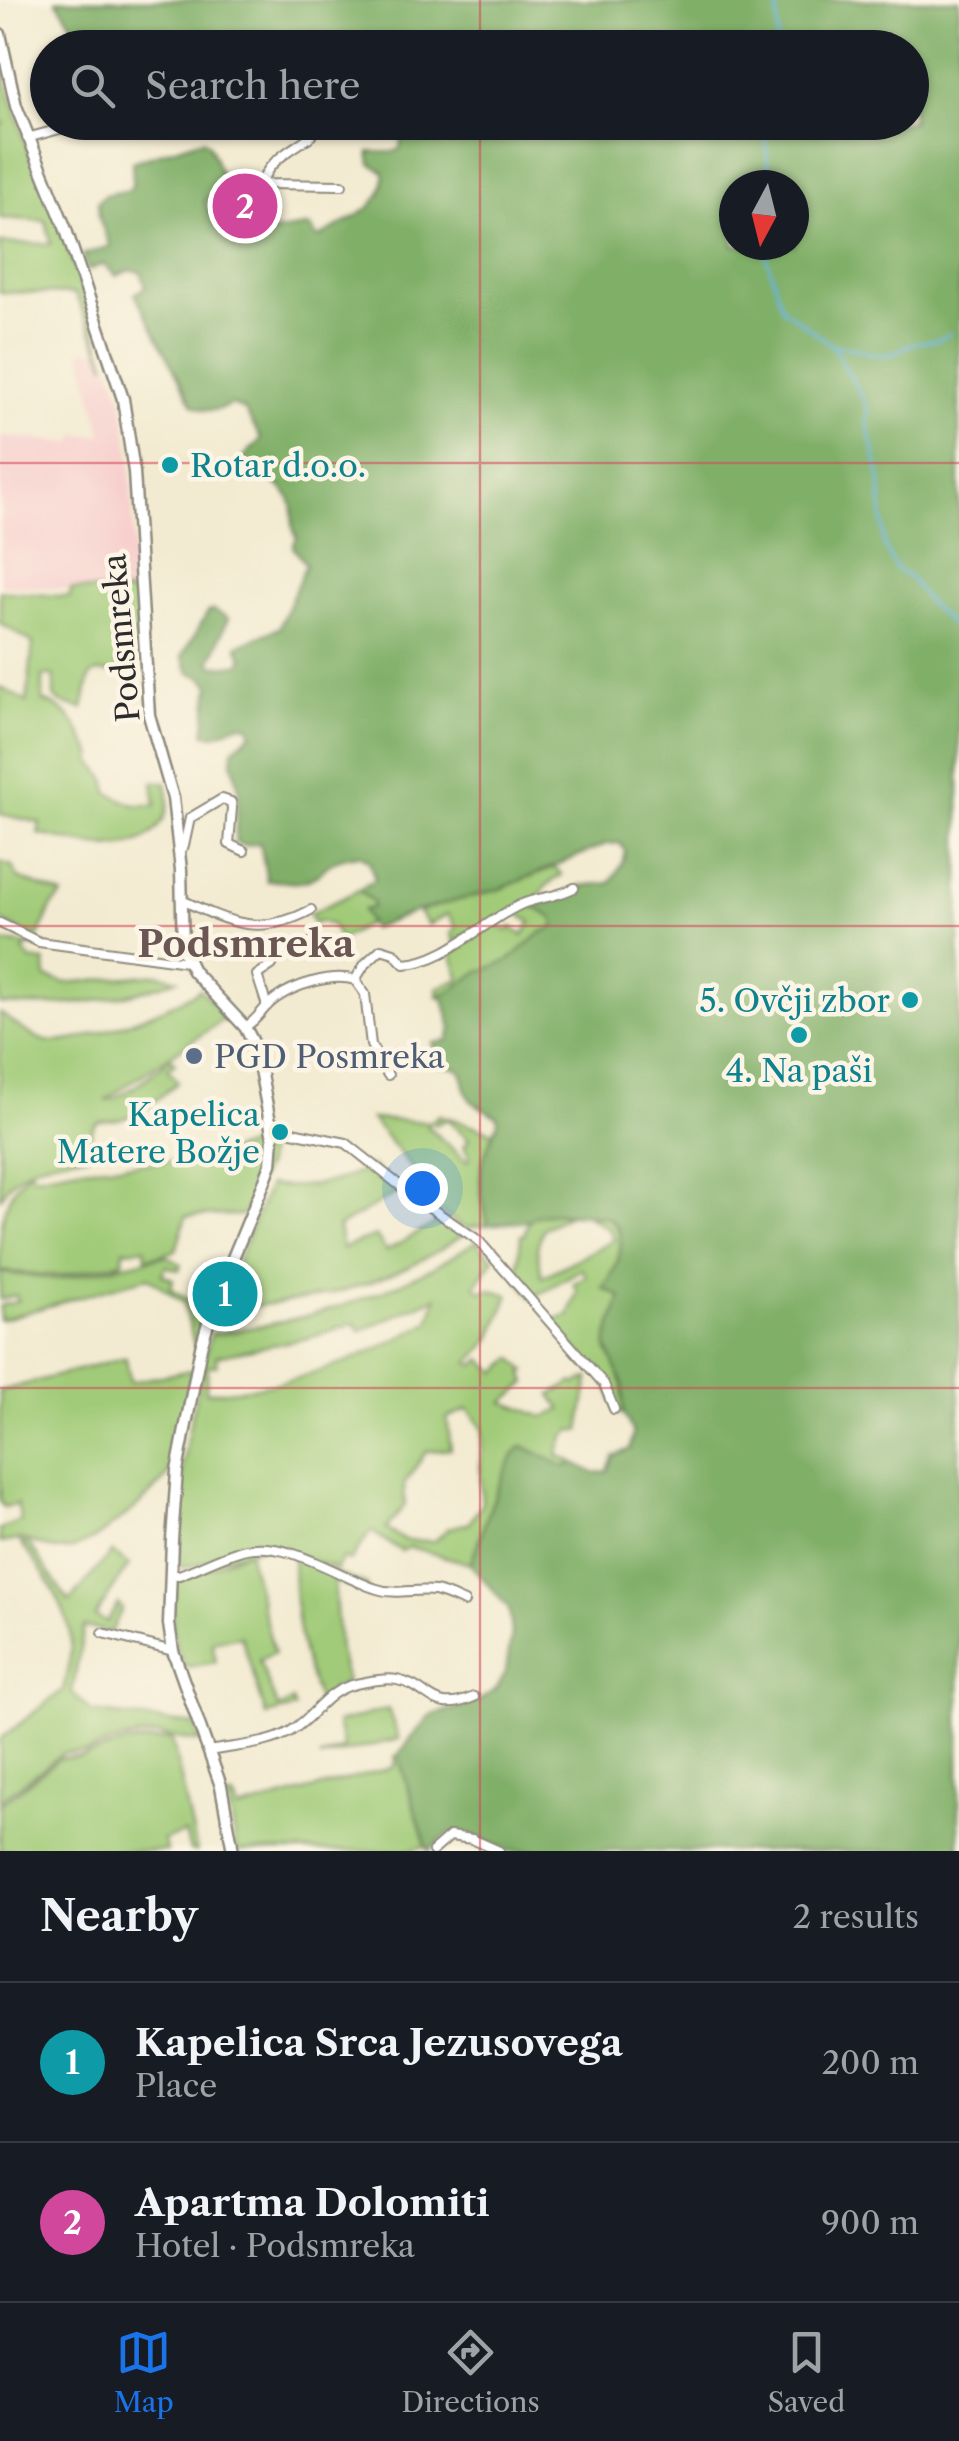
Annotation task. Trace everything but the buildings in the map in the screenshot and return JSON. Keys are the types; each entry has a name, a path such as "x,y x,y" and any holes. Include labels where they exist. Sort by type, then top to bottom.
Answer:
{"street":[{"name":"Podsmreka","path":"0,34 27,138 65,227 125,406 134,472 149,715 174,798 183,950 187,962"},
{"path":"305,140 280,157 265,173 262,184 342,185"},
{"path":"180,851 190,818 222,798 231,802 232,808 229,844 244,851"},
{"path":"355,980 380,949 394,953 404,964 417,962 458,943 517,906 553,898 574,888"},
{"path":"182,900 236,924 281,922 311,910"},
{"path":"0,923 40,942 187,962 245,1027 259,1061 271,1121 270,1164 213,1306 201,1347 176,1471 170,1574 173,1651 220,1786 233,1851"},
{"path":"267,1006 257,975 272,966 276,954 310,943"},
{"path":"245,1027 260,1017 274,999 334,978 355,980 365,994 371,1045 388,1075"},
{"path":"271,1121 292,1132 346,1143 412,1196 478,1240 604,1384 614,1409"},
{"path":"170,1574 179,1575 237,1551 260,1548 282,1551 374,1588 393,1592 435,1591 464,1602"},
{"path":"102,1633 173,1651"},
{"path":"208,1751 289,1732 320,1707 327,1695 350,1684 395,1679 435,1703 448,1705 474,1697"},
{"path":"433,1851 450,1836 472,1839 500,1851"}],"shaded area":[{"path":"81,350 103,350 122,399 130,454 136,593 0,585 0,436 74,443 75,435 102,435"}],"green space":[{"path":"56,0 959,0 959,1851 508,1851 474,1837 450,1833 428,1851 398,1755 429,1716 477,1702 496,1689 506,1670 512,1633 509,1609 470,1564 509,1465 523,1446 565,1467 575,1463 594,1473 607,1471 614,1456 630,1449 633,1432 623,1413 623,1385 606,1344 621,1297 603,1288 618,1261 619,1231 605,1216 564,1214 488,1225 481,1173 497,1117 471,1101 459,1071 435,1065 433,1043 448,1041 452,1029 444,999 438,996 478,972 508,961 542,932 556,927 553,918 529,904 556,900 576,892 579,886 610,883 625,851 620,843 606,844 500,889 411,913 372,929 363,910 372,908 373,902 359,890 375,879 369,861 360,855 335,861 302,882 267,881 260,843 244,846 235,842 239,789 233,749 252,733 248,725 241,724 215,735 204,734 210,685 189,672 182,656 208,612 214,610 228,618 210,663 216,666 238,665 243,659 237,646 279,628 306,564 293,547 297,537 292,503 278,485 247,468 243,458 261,439 245,411 232,404 213,410 193,405 135,294 146,287 141,272 130,270 116,276 104,264 88,270 83,255 110,246 99,218 98,201 105,195 130,190 132,162 204,140 226,188 223,194 205,199 210,213 231,218 239,230 256,234 306,227 321,237 363,212 379,195 384,172 371,164 369,152 400,149 402,140 929,140 929,30 76,30"},
{"path":"0,62 28,151 57,214 107,366 75,294 0,292 0,243 51,244 46,221 0,218 0,125 4,124 0,118"},
{"path":"71,589 136,593 142,653 121,653 116,673 98,672 90,676 83,709 61,703 54,697 54,676 43,676 43,701 61,709 74,722 93,756 92,761 107,781 108,793 134,805 156,805 153,782 166,782 168,802 163,820 152,834 123,846 88,845 38,834 40,823 0,814 0,687 27,702 33,643 0,623 0,591 70,597"},
{"path":"0,862 12,866 18,878 63,895 52,906 39,936 0,920"},
{"path":"554,867 562,875 547,885 538,898 454,942 451,933 456,928 448,914 428,925 418,911 500,889"},
{"path":"359,890 373,902 372,908 363,910 369,923 340,940 332,925 314,923 309,914"},
{"path":"529,904 553,918 556,927 542,932 508,961 478,972 438,996 437,988 460,979 452,948 500,920 501,927 508,931 512,927 523,936 531,922 521,916 520,907"},
{"path":"0,942 46,946 23,950 30,960 45,962 46,977 66,983 158,974 177,979 90,1002 0,1004"},
{"path":"200,989 227,1017 105,1100 131,1089 172,1058 175,1063 168,1069 178,1082 147,1108 143,1105 130,1116 96,1125 87,1155 37,1165 17,1177 0,1198 0,1013 34,1036 61,1041 125,1024"},
{"path":"439,1115 494,1132 481,1178 488,1225 466,1228 417,1197 425,1183 371,1119 430,1122 427,1126 467,1162 470,1158 464,1146 469,1139 447,1119 435,1125 432,1121"},
{"path":"268,1141 266,1164 244,1215 186,1216 176,1251 146,1258 145,1248 124,1250 123,1262 60,1276 0,1271 0,1241 7,1202 30,1170 34,1176 77,1168 195,1160"},
{"path":"371,1166 400,1191 338,1227 342,1248 376,1236 386,1251 443,1219 465,1233 418,1262 344,1290 291,1301 218,1308 269,1185 322,1183"},
{"path":"547,1212 567,1216 543,1229 537,1247 542,1277 614,1240 609,1229 590,1218 605,1216 617,1228 619,1254 611,1280 621,1297 607,1350 623,1385 623,1413 617,1414 608,1386 551,1320 569,1316 578,1290 573,1284 586,1276 582,1269 532,1298 517,1278 521,1235 531,1219"},
{"path":"476,1241 494,1259 475,1286 481,1291 490,1289 509,1295 491,1339 469,1363 476,1365 481,1359 497,1372 513,1358 526,1371 523,1374 527,1383 504,1402 544,1417 562,1410 551,1395 589,1378 580,1431 571,1430 564,1437 558,1455 575,1463 565,1467 523,1446 498,1487 470,1564 410,1547 401,1551 371,1531 350,1561 342,1558 337,1569 267,1546 182,1568 181,1482 190,1420 211,1334 282,1322 350,1303 446,1260","holes":["437,1297 429,1322 349,1361 263,1386 206,1392 208,1366 217,1365 216,1356 308,1338 355,1323 360,1331","468,1409 483,1429 482,1504 469,1523 449,1528 435,1541 404,1540 386,1529 405,1505 404,1484 426,1452 451,1449 447,1418"]},
{"path":"166,1256 181,1264 179,1270 166,1266 162,1275 173,1279 171,1288 207,1306 194,1344 184,1303 148,1277 0,1320 0,1306 18,1301 16,1295 0,1300 0,1273 59,1279"},
{"path":"126,1358 130,1382 192,1370 173,1463 166,1478 96,1538 73,1549 55,1550 23,1539 0,1543 0,1529 21,1521 17,1504 4,1507 0,1501 0,1391"},
{"path":"20,1542 29,1544 69,1602 112,1552 129,1565 95,1616 107,1622 118,1604 122,1609 111,1632 84,1627 72,1693 92,1712 195,1725 200,1742 158,1735 120,1740 85,1753 63,1753 0,1801 0,1739 63,1690 71,1648 67,1622 57,1598"},
{"path":"248,1551 274,1653 259,1660 278,1708 292,1701 295,1708 266,1715 241,1636 212,1641 216,1662 187,1667 174,1638 176,1581"},
{"path":"293,1557 367,1585 366,1593 334,1580 339,1650 346,1682 319,1702 299,1631"},
{"path":"388,1709 399,1739 319,1758 343,1748 337,1723"},
{"path":"172,1739 197,1851 190,1851 185,1833 163,1840 167,1851 0,1851 0,1805 60,1758 83,1757 125,1743"},
{"path":"398,1755 426,1846 407,1851 237,1851 228,1798 234,1797 238,1810 387,1769 396,1764"}],"waterway":[{"path":"778,0 778,30"},
{"path":"766,140 768,170"},
{"path":"768,260 782,308 833,346 869,410 867,421 880,478 884,545 895,568 911,579 928,603 959,632"},
{"path":"834,346 887,355 950,333"}],"place":[{"name":"Apartma Dolomiti","path":"245,206"},
{"name":"Rotar d.o.o.","path":"170,465"},
{"name":"5. Ovčji zbor","path":"910,1000"},
{"name":"4. Na paši","path":"799,1035"},
{"name":"PGD Posmreka","path":"194,1056"},
{"name":"Kapelica Matere Božje","path":"280,1132"},
{"name":"Kapelica Srca Jezusovega","path":"225,1294"}],"district":[{"name":"Podsmreka","path":"246,943"}]}
